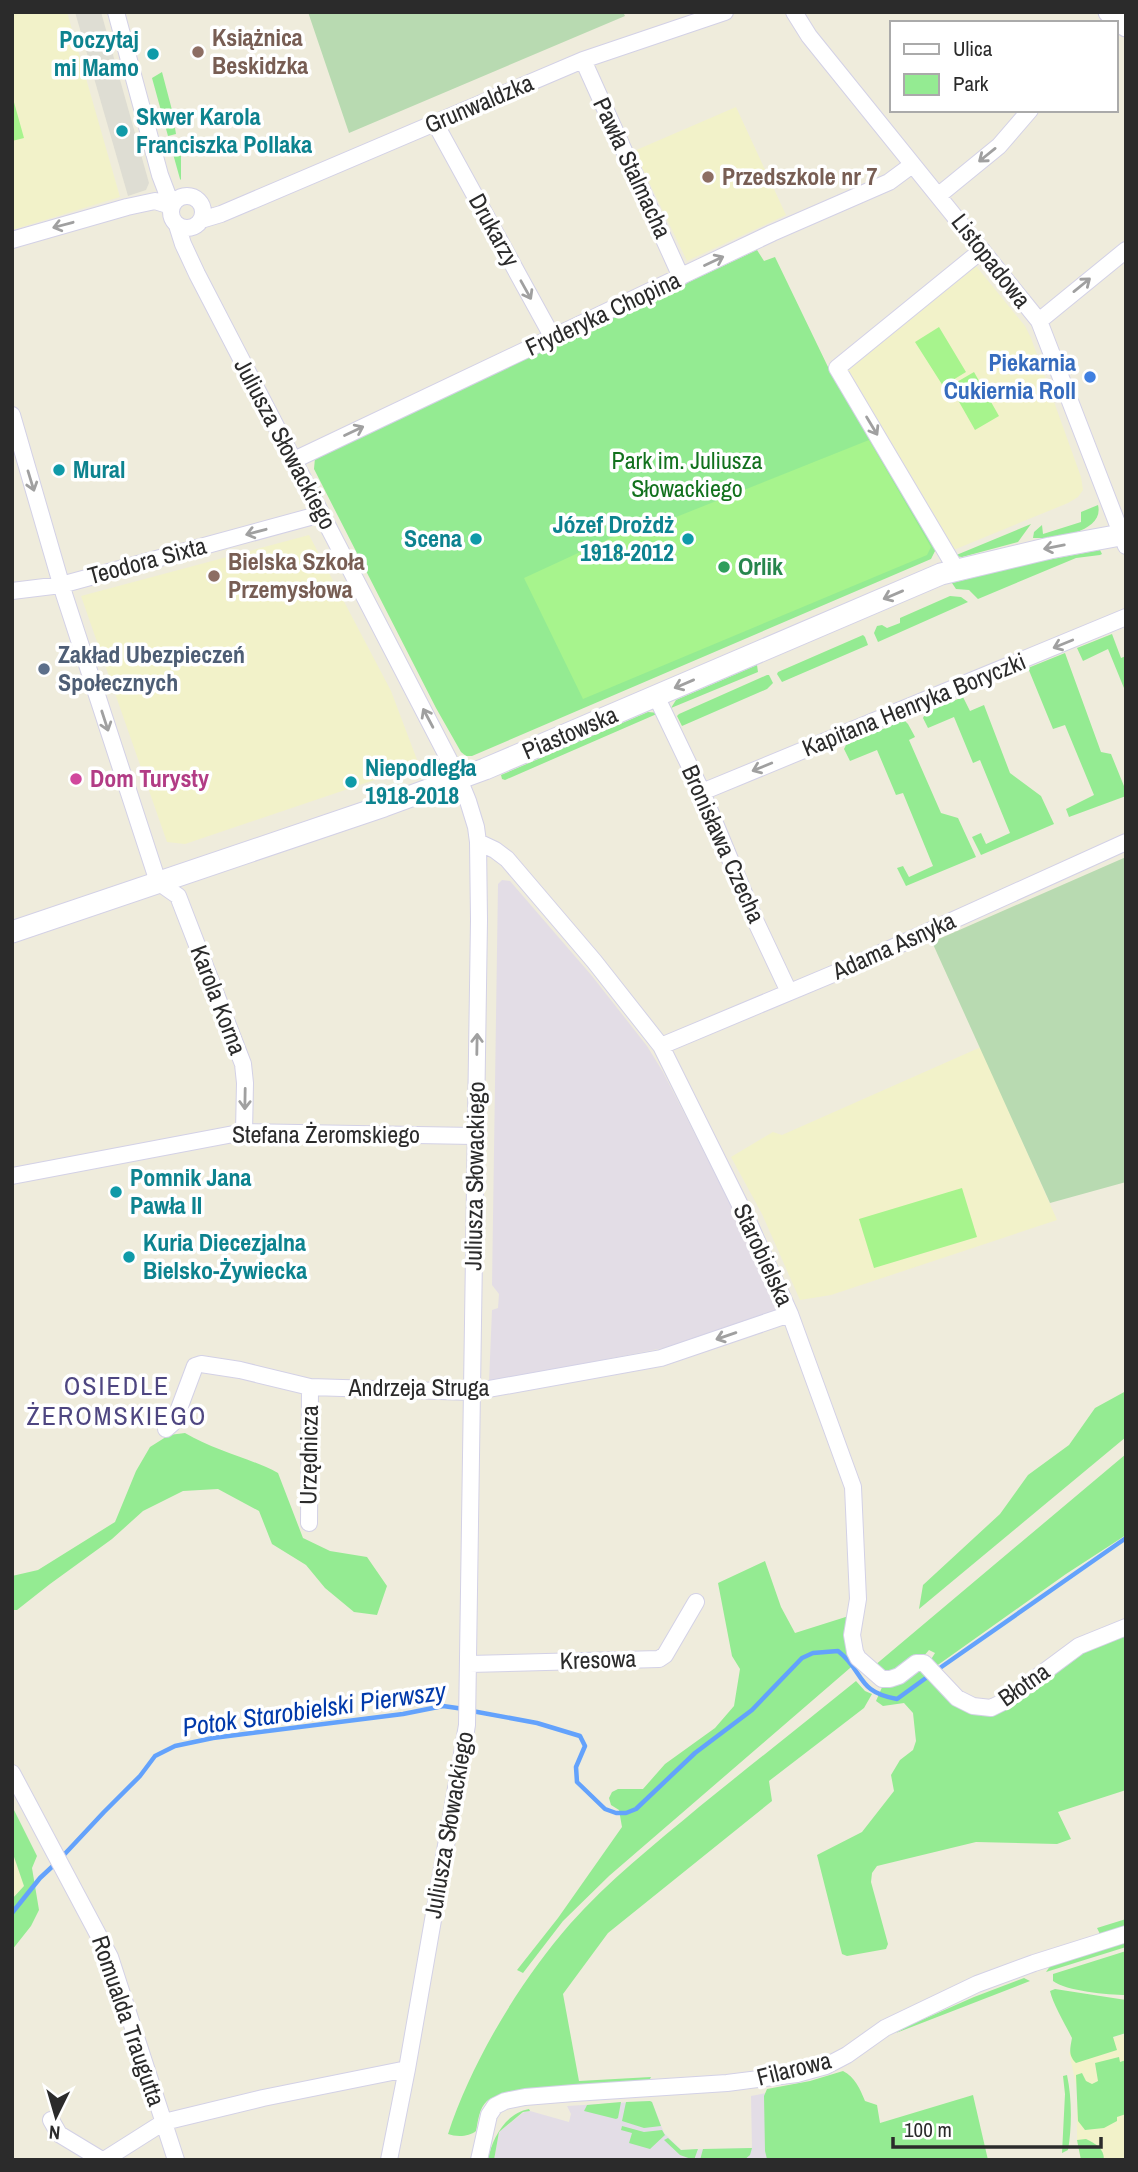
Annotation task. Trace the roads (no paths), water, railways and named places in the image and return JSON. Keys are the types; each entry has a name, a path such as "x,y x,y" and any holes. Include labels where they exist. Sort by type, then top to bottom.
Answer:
{"street":[{"path":"116,12 160,175 168,196 176,201"},
{"name":"Grunwaldzka","path":"193,219 221,214 583,60 725,12"},
{"name":"Listopadowa","path":"794,12 809,36 1039,321 1124,538"},
{"name":"Pawła Stalmacha","path":"583,60 681,277"},
{"path":"939,195 999,146 1028,112"},
{"name":"Drukarzy","path":"435,123 553,338"},
{"name":"Fryderyka Chopina","path":"292,461 772,233 889,181 912,165"},
{"path":"145,203 153,195 160,175"},
{"path":"12,240 145,203 192,197 193,219 171,216 176,201"},
{"name":"Juliusza Słowackiego","path":"193,219 187,254 459,779 473,815 478,842 469,1696 467,1724 407,2069 388,2160"},
{"path":"956,569 837,368 982,250"},
{"path":"1039,321 1126,250"},
{"path":"12,415 61,585 158,882"},
{"name":"Teodora Sixta","path":"12,592 61,585 326,522"},
{"name":"Piastowska","path":"12,932 459,779 941,574 1050,548 1124,538"},
{"name":"Kapitana Henryka Boryczki","path":"702,792 1126,617"},
{"name":"Bronisława Czecha","path":"656,696 702,792 756,922 789,992"},
{"name":"Starobielska","path":"478,842 507,859 594,961 661,1046 748,1221 790,1314 853,1487 858,1599 852,1635 855,1652 882,1679 899,1676 919,1662 934,1674"},
{"name":"Adama Asnyka","path":"661,1046 1126,842"},
{"name":"Karola Korna","path":"158,882 178,895 243,1064 244,1132"},
{"name":"Stefana Żeromskiego","path":"12,1176 244,1132 475,1136"},
{"name":"Andrzeja Struga","path":"166,1429 174,1422 195,1366 201,1364 240,1370 310,1387 472,1392 661,1359 790,1314"},
{"name":"Urzędnicza","path":"309,1523 310,1387"},
{"name":"Kresowa","path":"469,1664 659,1658 665,1655 696,1602"},
{"name":"Błotna","path":"934,1674 965,1703 991,1708 1005,1701 1079,1646 1126,1627"},
{"name":"Romualda Traugutta","path":"12,1773 110,1957 176,2160"},
{"name":"Filarowa","path":"479,2160 489,2115 495,2106 505,2101 574,2093 727,2083 797,2074 826,2066 848,2055 885,2028 977,1984 1126,1934"},
{"name":"Romualda Traugutta","path":"51,2120 59,2134 103,2160 164,2122 263,2098 407,2069"}],"waterway":[{"name":"Potok Starobielski Pierwszy","path":"937,1670 1126,1538"},
{"name":"Potok Starobielski Pierwszy","path":"472,1711 537,1723 580,1736 585,1746 576,1767 577,1782 605,1809 626,1813 636,1809 695,1753 752,1710 802,1658 813,1653 838,1651 874,1692 897,1699 930,1675"},
{"name":"Potok Starobielski Pierwszy","path":"61,1858 140,1776 155,1756 175,1746 213,1738 403,1714 443,1706 464,1709"},
{"name":"Potok Starobielski Pierwszy","path":"12,1913 55,1864"}],"place":[{"name":"Książnica Beskidzka","path":"198,52"},
{"name":"Poczytaj mi Mamo","path":"153,54"},
{"name":"Skwer Karola Franciszka Pollaka","path":"122,131"},
{"name":"Przedszkole nr 7","path":"708,177"},
{"name":"Piekarnia Cukiernia Roll","path":"1090,377"},
{"name":"Mural","path":"59,470"},
{"name":"Scena","path":"476,539"},
{"name":"Józef Drożdż 1918-2012","path":"688,539"},
{"name":"Orlik","path":"724,567"},
{"name":"Bielska Szkoła Przemysłowa","path":"214,576"},
{"name":"Zakład Ubezpieczeń Społecznych","path":"44,669"},
{"name":"Dom Turysty","path":"76,779"},
{"name":"Niepodległa 1918-2018","path":"351,782"},
{"name":"Pomnik Jana Pawła II","path":"116,1192"},
{"name":"Kuria Diecezjalna Bielsko-Żywiecka","path":"129,1257"}],"district":[{"name":"OSIEDLE ŻEROMSKIEGO","path":"117,1401"}],"park label":[{"name":"Park im. Juliusza Słowackiego","path":"687,475"}]}
